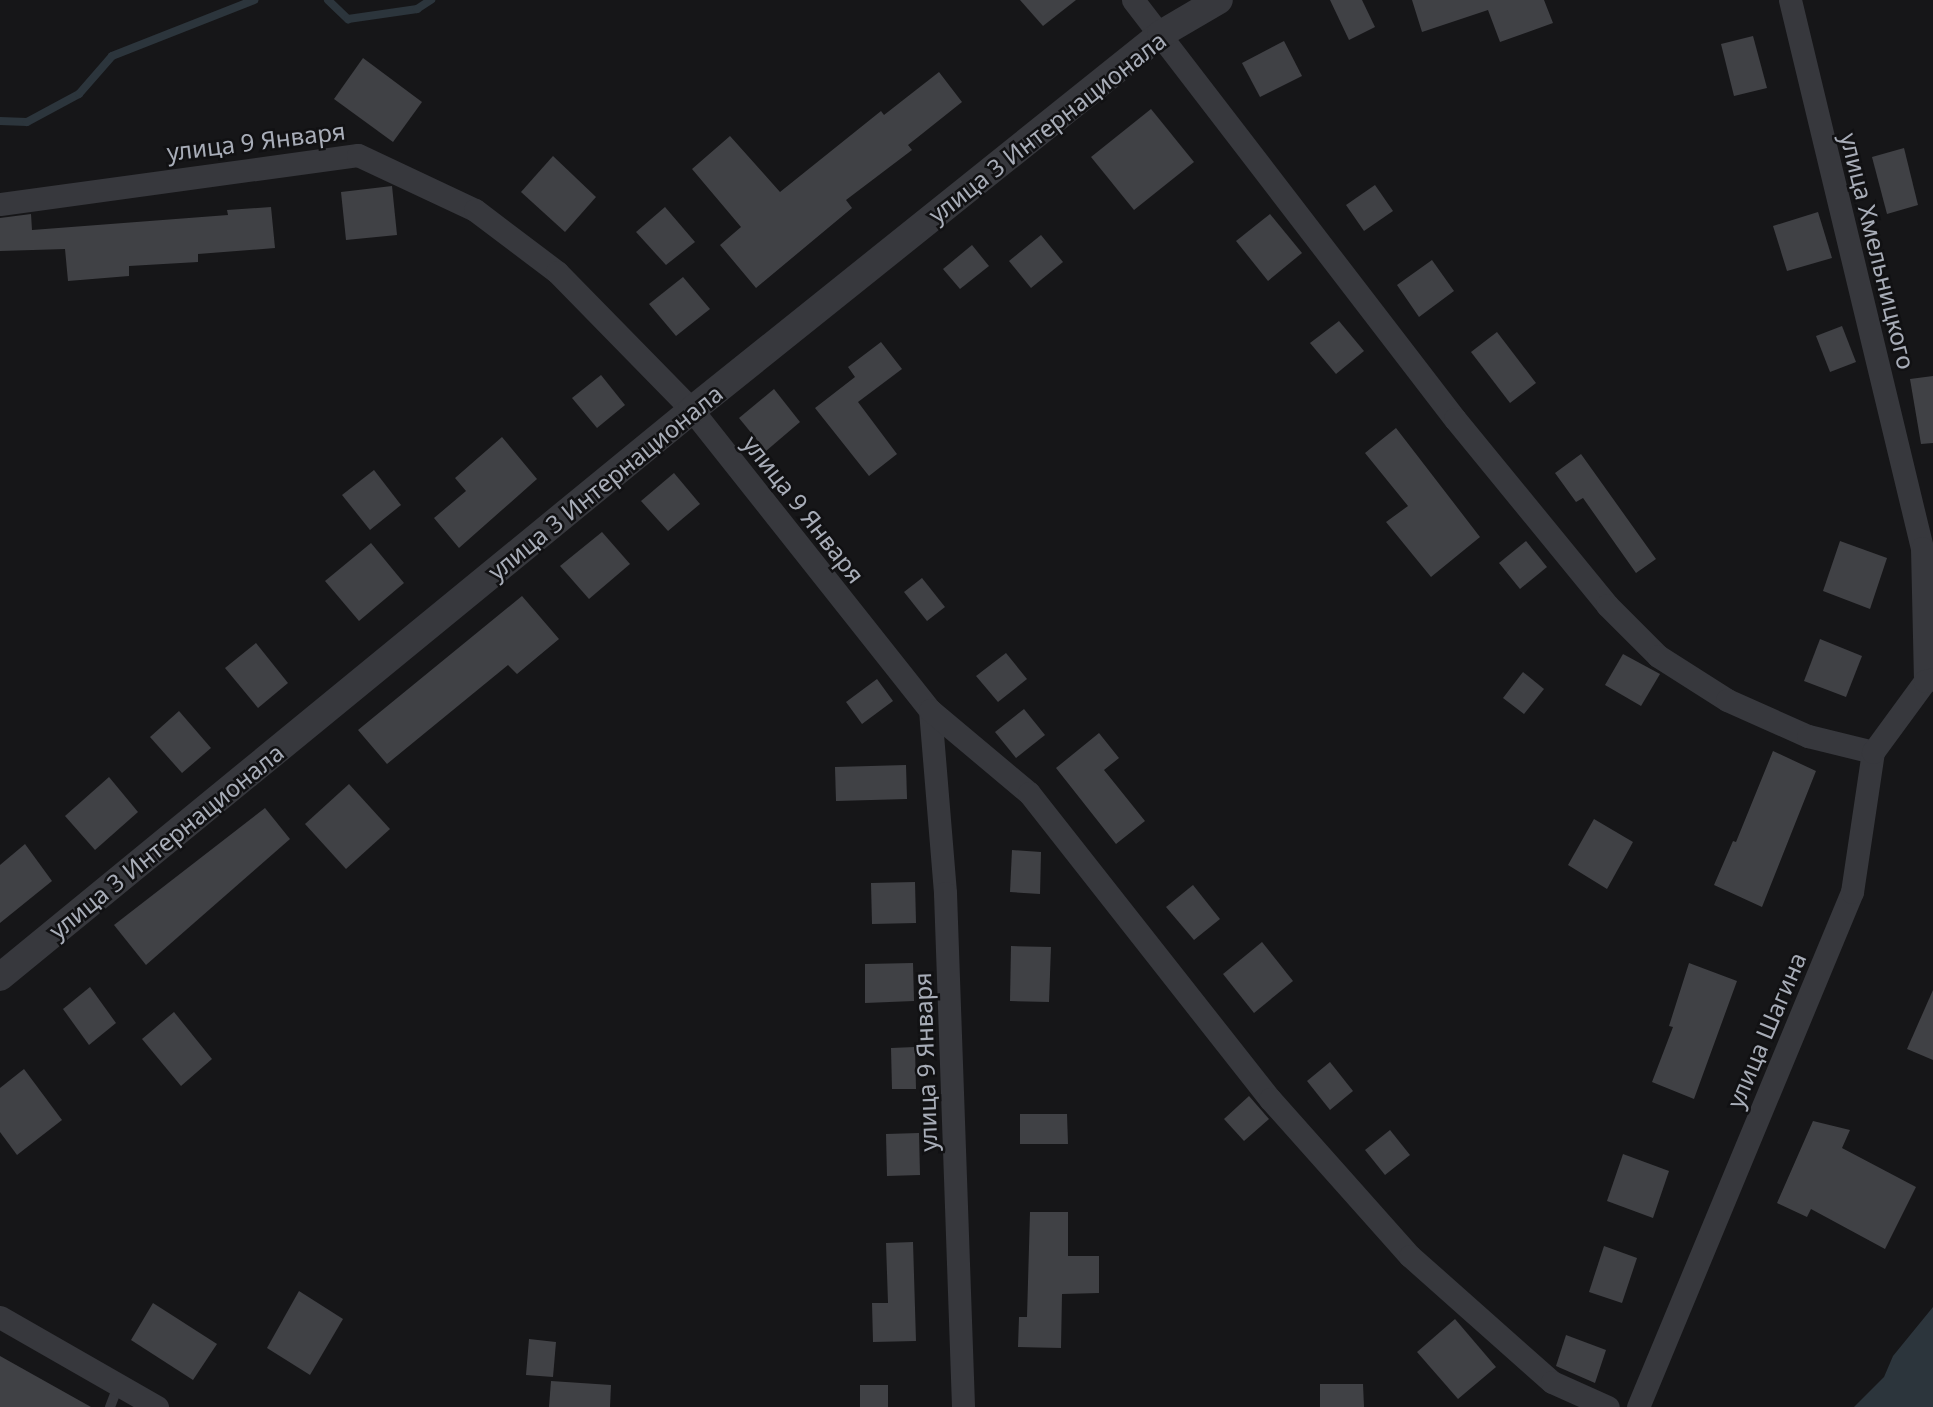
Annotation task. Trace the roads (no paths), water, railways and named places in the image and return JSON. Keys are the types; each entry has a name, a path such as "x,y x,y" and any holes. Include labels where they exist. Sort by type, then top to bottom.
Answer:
{"street":[{"path":"1133,0 1455,419 1624,622 1658,656 1727,700 1808,736 1873,752"},
{"name":"улица 3 Интернационала","path":"0,977 692,410 1161,34 1219,0"},
{"name":"улица Хмельницкого","path":"1790,0 1922,548 1929,680"},
{"name":"улица 9 Января","path":"0,204 358,155 475,210 557,272 692,410 930,710 945,893 963,1407"},
{"name":"улица Шагина","path":"1638,1407 1852,892 1873,752 1929,680"},
{"path":"930,710 1029,793 1269,1099 1410,1256 1552,1382 1596,1405"},
{"path":"0,1317 114,1396 157,1407"}],"waterway":[{"path":"0,121 27,122 79,94 112,56 254,0"},
{"path":"328,0 348,19 417,9 431,0"}]}
